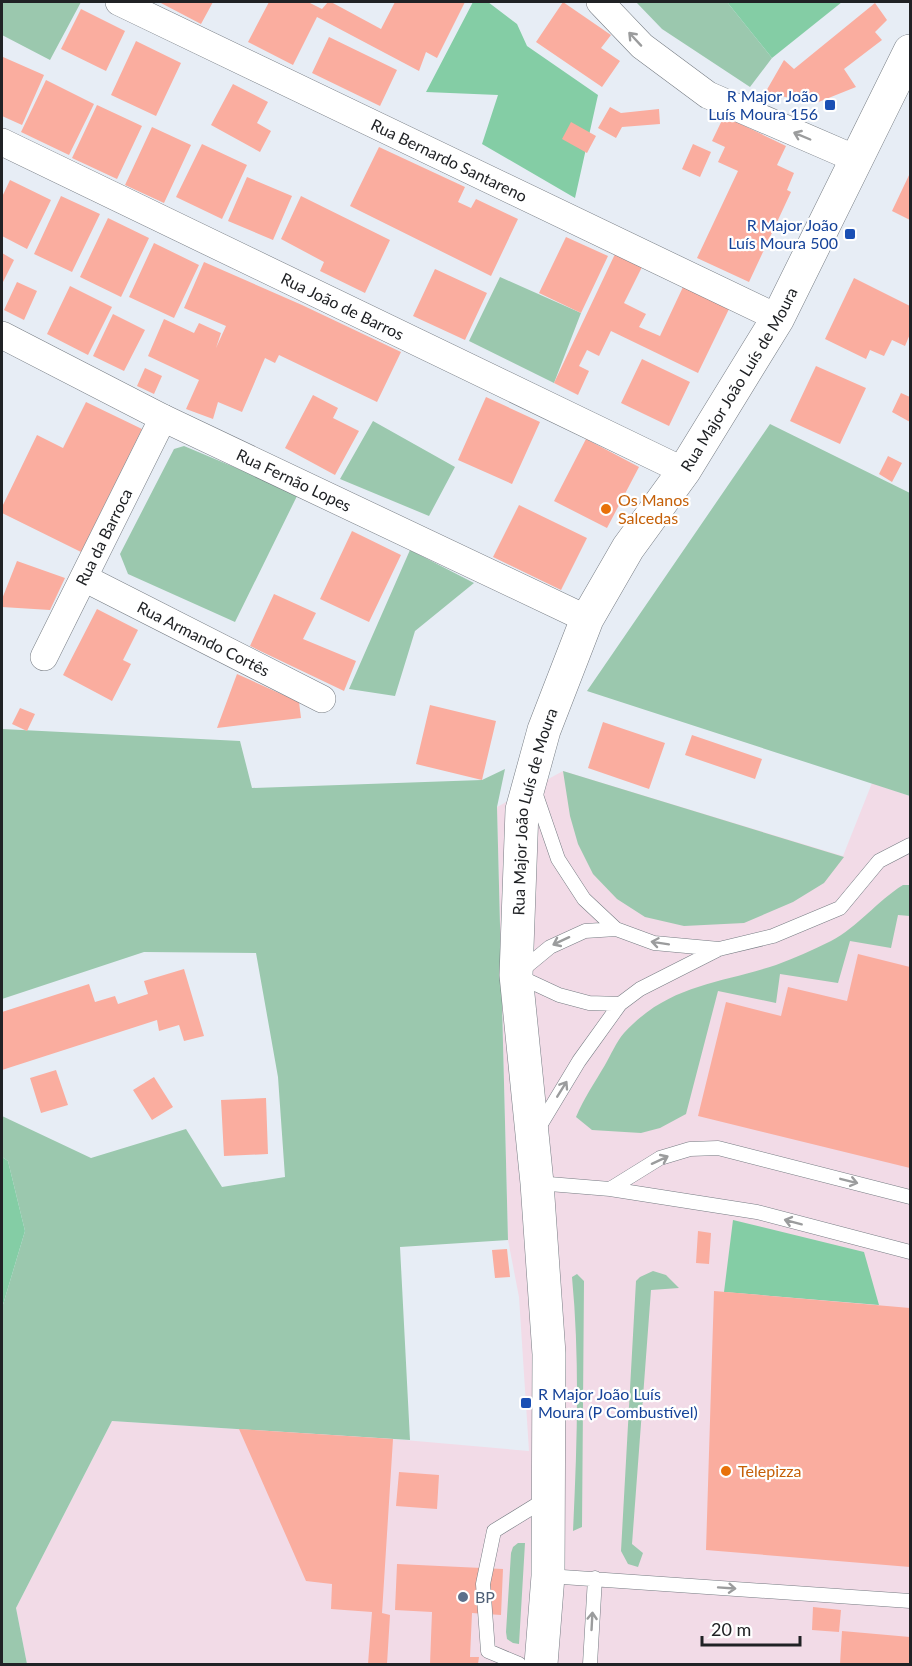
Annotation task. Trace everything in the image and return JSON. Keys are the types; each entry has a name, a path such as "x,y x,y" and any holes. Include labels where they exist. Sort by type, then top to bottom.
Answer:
{"street":[{"name":"Rua Bernardo Santareno","path":"119,2 778,318"},
{"path":"600,2 642,46 708,95 856,159"},
{"name":"Rua Major João Luís de Moura","path":"542,1665 548,1576 549,1354 537,1183 516,975 522,810 544,730 587,619 628,548 684,471 778,318 856,159 906,66"},
{"name":"Rua João de Barros","path":"2,142 684,471"},
{"name":"Rua Fernão Lopes","path":"2,335 163,418 587,619"},
{"name":"Rua da Barroca","path":"44,657 163,418"},
{"name":"Rua Armando Cortês","path":"84,578 322,699"}],"lane":[{"path":"531,777 542,819 558,859 584,899 616,929"},
{"path":"532,1138 579,1061 620,1004 640,989 718,949 773,936 840,908 879,861 910,845"},
{"path":"620,1004 589,1003 559,995 516,975 550,947 585,931 616,929 654,942 718,949"},
{"path":"610,1189 660,1158 690,1149 718,1148 910,1197"},
{"path":"537,1183 610,1189 757,1212 910,1252"},
{"path":"519,1665 488,1651 483,1584 494,1530 548,1497"},
{"path":"548,1576 910,1601"},
{"path":"590,1665 595,1578"}],"shaded area":[{"path":"563,771 843,856 872,783 910,796 910,1664 27,1664 16,1608 112,1421 393,1439 529,1451 519,1297 508,1240 497,807"}],"green space":[{"path":"2,2 81,2 50,60 2,35"},
{"path":"473,2 488,2 517,24 527,46 598,95 575,198 482,144 498,95 426,92"},
{"path":"636,2 727,2 772,58 750,87 662,29"},
{"path":"727,2 842,2 772,58"},
{"path":"500,277 581,313 554,383 469,341"},
{"path":"373,421 455,467 429,516 340,479"},
{"path":"770,424 910,493 910,796 587,691"},
{"path":"184,446 298,494 235,622 128,574 120,554 174,449"},
{"path":"410,550 474,583 415,631 395,696 349,689"},
{"path":"2,729 240,741 252,788 482,780 505,769 497,807 508,1240 400,1247 410,1440 112,1421 16,1608 27,1664 2,1664 2,1308 25,1231 8,1161 2,1157 2,1116 91,1158 186,1129 222,1187 285,1177 278,1077 256,953 144,952 2,999"},
{"path":"563,771 844,857 824,883 793,902 744,923 684,926 645,917 617,899 593,874 578,844 570,816"},
{"path":"903,885 910,885 910,916 898,915 891,948 850,941 838,983 780,974 776,1003 718,991 686,1114 660,1128 641,1133 592,1130 576,1117 618,1040 641,1017 659,1004 696,988 776,965 831,941 850,929"},
{"path":"2,1157 8,1161 25,1231 2,1308"},
{"path":"733,1220 864,1252 879,1305 724,1292"},
{"path":"653,1271 666,1275 679,1288 651,1290 632,1544 643,1553 638,1567 628,1564 621,1551 636,1281"},
{"path":"577,1274 584,1281 582,1527 573,1531 577,1372 572,1277"},
{"path":"518,1543 525,1543 519,1644 507,1639 506,1632 511,1553 513,1547"}],"building":[{"path":"159,2 213,2 201,24"},
{"path":"269,2 308,2 322,9 328,2 331,2 381,29 395,2 465,2 437,58 426,52 419,71 317,17 293,65 248,42"},
{"path":"563,2 611,35 601,48 620,61 602,87 536,42"},
{"path":"875,3 887,20 875,32 882,40 844,69 856,87 816,103 765,93 784,60 794,69"},
{"path":"81,9 125,31 106,71 61,49"},
{"path":"329,37 397,70 380,106 312,73"},
{"path":"136,41 181,63 156,116 111,95"},
{"path":"3,57 44,75 22,125 2,116"},
{"path":"46,80 94,104 69,155 21,132"},
{"path":"233,84 268,102 257,123 271,131 260,152 211,125"},
{"path":"97,105 142,126 117,179 72,158"},
{"path":"610,107 621,113 659,109 660,124 622,127 616,138 598,128"},
{"path":"724,116 786,146 777,165 794,173 787,190 791,192 749,282 697,258 738,171 718,162 725,147 712,141"},
{"path":"571,122 596,136 587,153 562,139"},
{"path":"152,127 191,145 164,203 125,185"},
{"path":"202,144 247,165 222,219 176,197"},
{"path":"693,144 711,152 700,177 682,169"},
{"path":"379,147 465,187 458,202 471,208 476,199 518,219 491,276 350,206"},
{"path":"910,173 910,220 892,211"},
{"path":"247,177 292,196 273,240 228,221"},
{"path":"10,180 51,200 27,249 2,236 2,197"},
{"path":"61,196 100,214 72,272 34,254"},
{"path":"301,196 390,240 365,293 320,271 324,262 281,239"},
{"path":"108,218 149,238 121,297 80,277"},
{"path":"566,237 608,256 581,313 539,293"},
{"path":"154,243 199,265 174,318 129,297"},
{"path":"2,253 14,260 2,284"},
{"path":"615,254 642,267 624,303 646,314 639,327 660,336 683,287 729,309 698,373 611,331 599,356 587,350 579,366 589,371 578,395 554,383"},
{"path":"204,262 401,352 377,402 279,355 275,363 265,358 242,412 218,402 213,419 186,409 199,380 148,356 164,319 194,333 199,323 221,333 216,348 226,326 184,308"},
{"path":"435,269 487,293 465,340 413,316"},
{"path":"854,278 910,306 910,334 905,346 892,340 884,356 870,350 866,359 825,339"},
{"path":"17,282 37,291 24,320 4,310"},
{"path":"70,286 112,307 88,355 47,334"},
{"path":"113,314 145,330 124,371 93,356"},
{"path":"642,359 690,382 669,426 621,403"},
{"path":"816,366 866,388 840,444 790,421"},
{"path":"145,368 162,376 154,394 137,386"},
{"path":"901,393 910,397 910,422 892,412"},
{"path":"313,395 338,408 333,418 359,431 335,475 285,448"},
{"path":"486,397 540,422 512,484 458,460"},
{"path":"86,402 142,429 81,552 2,513 2,507 37,435 63,448"},
{"path":"586,439 639,467 607,528 554,501"},
{"path":"888,456 902,463 892,482 879,474"},
{"path":"519,505 587,538 561,590 493,557"},
{"path":"352,531 401,555 369,622 320,599"},
{"path":"17,561 65,578 50,610 2,607 2,599"},
{"path":"274,594 316,613 303,639 356,661 344,691 250,646"},
{"path":"97,609 138,630 123,660 131,664 112,701 63,675"},
{"path":"237,674 299,702 301,718 217,728"},
{"path":"430,705 496,721 482,780 416,764"},
{"path":"20,708 35,714 27,731 12,724"},
{"path":"603,722 665,743 649,789 588,768"},
{"path":"692,735 762,759 755,779 685,755"},
{"path":"858,954 910,967 910,1168 698,1116 726,1002 781,1016 788,987 847,1001"},
{"path":"184,969 204,1036 184,1041 179,1025 159,1031 157,1020 2,1070 2,1012 89,984 95,1002 115,996 118,1004 148,994 144,981"},
{"path":"56,1070 68,1105 41,1113 30,1078"},
{"path":"154,1077 173,1107 152,1120 133,1090"},
{"path":"266,1098 268,1154 224,1156 221,1100"},
{"path":"698,1231 711,1233 709,1264 696,1263"},
{"path":"507,1249 510,1277 495,1278 492,1250"},
{"path":"714,1291 910,1308 910,1567 706,1550"},
{"path":"239,1429 393,1439 382,1613 390,1615 387,1664 368,1664 372,1612 331,1609 332,1584 306,1581"},
{"path":"399,1472 439,1475 437,1509 396,1506"},
{"path":"397,1564 503,1569 501,1615 472,1613 470,1657 479,1657 478,1664 430,1664 432,1612 395,1610"},
{"path":"813,1607 841,1610 839,1632 812,1630"},
{"path":"842,1631 910,1637 910,1664 840,1664"}],"place":[{"name":"R Major João Luís Moura 156","path":"830,105"},
{"name":"R Major João Luís Moura 500","path":"850,234"},
{"name":"Os Manos Salcedas","path":"606,509"},
{"name":"R Major João Luís Moura (P Combustível)","path":"526,1403"},
{"name":"Telepizza","path":"726,1471"},
{"name":"BP","path":"463,1597"}]}
